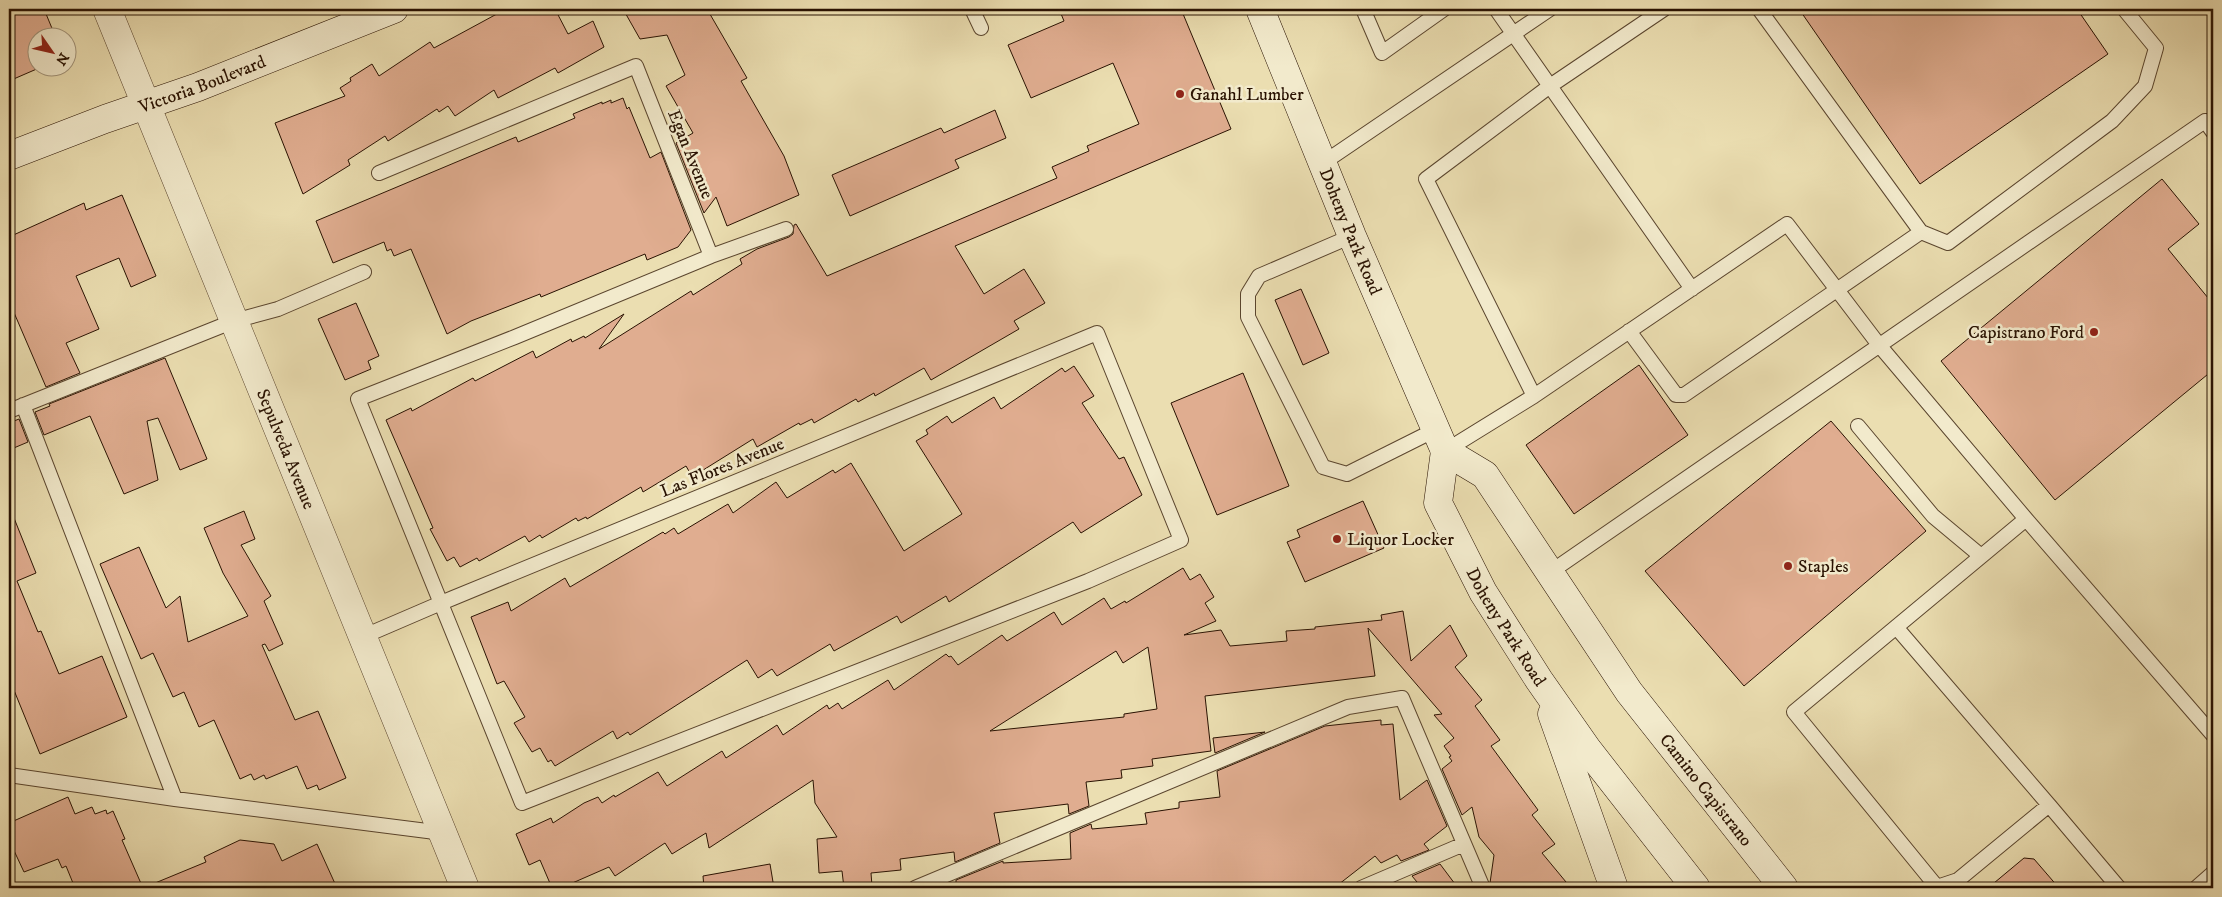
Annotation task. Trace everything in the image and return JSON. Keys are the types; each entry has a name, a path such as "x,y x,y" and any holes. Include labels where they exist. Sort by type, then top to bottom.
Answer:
{"main road":[{"name":"Sepulveda Avenue","path":"107,9 465,888"},
{"name":"Victoria Boulevard","path":"9,156 146,104 198,87 394,9"},
{"name":"Doheny Park Road","path":"1260,9 1352,236 1440,441 1438,503 1484,592 1539,680 1579,737 1696,888"},
{"path":"1440,441 1486,475 1549,573"},
{"name":"Camino Capistrano","path":"1549,573 1630,692 1784,888"},
{"path":"1539,680 1614,888"}],"lane":[{"path":"972,9 981,28"},
{"path":"1363,9 1382,53 1444,9"},
{"path":"1496,9 1692,289"},
{"path":"1323,163 1550,9"},
{"path":"1534,396 1426,179 1550,86 1664,9"},
{"path":"1759,9 1920,232 1948,243 2112,121 2145,86 2156,48 2124,9"},
{"name":"Egan Avenue","path":"379,173 636,66 711,256"},
{"path":"1549,573 1879,345 2210,123"},
{"path":"1352,236 1259,276 1248,294 1248,317 1323,467 1347,474 1440,441 1534,396 1787,224 1879,345 2026,519 2213,735"},
{"path":"441,603 358,399 711,256 786,229"},
{"path":"1629,331 1676,395 1684,395 1920,232"},
{"path":"9,411 234,321 278,309 364,272"},
{"name":"Las Flores Avenue","path":"362,637 441,603 1097,333 1181,540 1088,581 522,803 441,603"},
{"path":"23,405 175,799"},
{"path":"1858,426 1933,516 1981,556"},
{"path":"2026,519 1794,712 1937,887 1958,880 2049,805"},
{"path":"1896,626 2119,888"},
{"path":"915,888 1348,707 1402,698 1483,888"},
{"path":"9,775 175,799 443,833"},
{"path":"1361,888 1464,844"},
{"path":"2196,888 2213,873"}],"building":[{"path":"9,9 44,9 52,28 28,28 28,73 9,81"},
{"path":"506,9 555,9 568,34 593,21 604,47 558,73 555,68 498,98 494,90 455,116 448,106 439,112 437,109 388,141 385,136 348,160 350,165 303,194 275,123 345,96 340,88 351,81 350,78 372,64 379,76 430,42 434,48"},
{"path":"623,9 707,9 747,78 741,81 784,156 799,195 727,226 716,197 704,213 676,143 693,133 666,86 685,75 667,35 640,39"},
{"path":"1059,9 1181,9 1231,129 955,246 984,294 1024,269 1045,303 1014,321 1019,329 931,380 924,368 875,396 874,393 858,402 856,399 814,423 812,419 800,425 799,423 757,447 753,439 700,472 698,468 690,473 686,466 643,492 641,487 587,519 586,517 578,521 576,518 542,538 540,535 529,542 525,536 479,561 477,558 460,567 454,557 447,561 430,529 433,528 386,420 411,408 412,411 473,378 475,381 533,351 536,358 571,339 572,342 584,336 585,338 624,314 599,349 691,291 693,295 742,264 740,259 757,249 789,237 793,234 794,225 796,224 827,276 1057,178 1052,167 1089,151 1087,146 1139,124 1113,63 1031,98 1008,45 1064,21"},
{"path":"1799,9 2077,9 2108,54 1920,184"},
{"path":"623,98 627,109 629,107 650,158 661,152 691,230 678,247 647,260 645,254 541,297 540,294 471,321 447,334 411,249 394,256 391,249 387,251 384,242 333,263 316,221 516,137 518,142 575,118 573,114 602,102 602,104 611,100 611,103"},
{"path":"995,110 1006,138 955,160 959,168 850,216 832,175 941,128 944,133"},
{"name":"Capistrano Ford","path":"2162,179 2199,224 2168,249 2213,304 2213,370 2055,500 1941,361"},
{"path":"122,195 156,276 131,287 119,258 76,276 99,329 66,343 80,373 46,387 9,301 9,237 84,203 86,210"},
{"path":"1301,289 1329,353 1303,365 1275,300"},
{"path":"356,303 379,356 368,361 371,369 345,380 318,319"},
{"path":"165,358 207,459 180,470 158,418 147,421 158,480 124,494 90,416 44,435 35,412 50,406 49,404"},
{"path":"1639,365 1688,435 1574,514 1526,445"},
{"path":"1074,366 1094,396 1082,403 1119,459 1124,457 1142,495 1081,533 1073,522 949,602 946,596 901,623 897,616 834,651 830,644 777,676 772,669 758,678 747,660 630,735 628,732 617,739 613,731 555,766 551,760 548,762 540,748 532,752 514,723 525,717 504,681 497,684 471,617 508,602 511,611 565,578 570,587 663,532 665,534 674,528 678,534 728,504 733,513 776,482 787,498 833,470 835,473 851,463 904,551 962,514 916,441 928,434 926,430 947,416 952,423 994,397 1001,409 1062,368 1065,372"},
{"path":"1243,373 1289,486 1217,515 1171,403"},
{"path":"19,419 28,442 9,450 9,423"},
{"path":"1831,421 1926,531 1744,686 1645,571"},
{"name":"Liquor Locker","path":"1363,501 1384,548 1305,582 1287,542 1300,537 1297,530"},
{"path":"10,508 36,573 17,581 38,632 41,631 59,674 102,656 127,717 40,754 9,678"},
{"path":"244,511 255,539 241,545 271,596 264,601 283,644 269,651 265,644 262,645 295,720 318,711 346,778 319,790 317,785 307,789 297,766 266,779 264,775 254,780 251,774 240,779 214,720 199,727 184,692 173,697 153,653 141,659 100,564 139,547 166,608 180,596 188,642 248,616 223,573 204,528"},
{"path":"1183,568 1190,580 1200,574 1214,597 1205,603 1216,621 1184,635 1221,630 1230,646 1287,641 1286,631 1382,620 1381,615 1403,611 1411,661 1450,625 1467,656 1455,667 1482,700 1475,706 1500,740 1491,746 1538,810 1532,815 1555,844 1542,853 1571,888 1492,888 1490,883 1494,855 1479,837 1472,807 1462,815 1442,769 1452,761 1444,746 1454,738 1434,715 1442,714 1368,628 1375,676 1205,696 1211,751 1152,759 1153,766 1121,770 1122,778 1086,782 1089,806 1069,814 1068,804 994,813 1000,843 955,862 954,852 900,859 901,870 871,873 872,886 844,888 842,871 819,873 817,839 837,837 815,803 813,780 709,848 706,833 672,854 665,843 615,876 609,867 561,888 552,888 540,860 529,865 516,834 551,818 553,823 584,803 598,797 602,803 658,772 667,786 722,751 726,758 777,725 783,735 827,705 829,709 838,703 842,709 888,680 894,690 946,654 949,657 951,656 958,665 1002,635 1007,641 1054,612 1062,625 1104,598 1111,609 1125,601 1126,603","holes":["1148,647 1157,709 1124,714 1124,717 990,731 1116,651 1123,663"]},
{"path":"1381,720 1381,725 1393,724 1400,800 1427,780 1447,826 1424,844 1429,850 1401,861 1397,855 1381,863 1375,856 1334,888 956,888 956,880 1003,861 1003,863 1071,859 1070,833 1091,824 1092,829 1147,824 1145,813 1179,808 1179,802 1220,797 1217,771 1325,726"},
{"path":"1265,732 1215,753 1213,738"},
{"path":"68,797 75,814 92,807 95,814 106,810 107,814 113,811 125,839 122,840 143,888 75,888 66,866 62,868 58,859 24,872 9,840 9,823"},
{"path":"240,840 274,844 282,861 317,844 337,888 143,888 206,862 204,857"},
{"path":"2024,858 2034,859 2059,888 1988,888"},
{"path":"770,864 774,888 704,888 703,876"},
{"path":"1440,864 1458,888 1422,888 1412,876"}],"place":[{"name":"Ganahl Lumber","path":"1180,94"},
{"name":"Capistrano Ford","path":"2094,332"},
{"name":"Liquor Locker","path":"1337,539"},
{"name":"Staples","path":"1788,566"}]}
